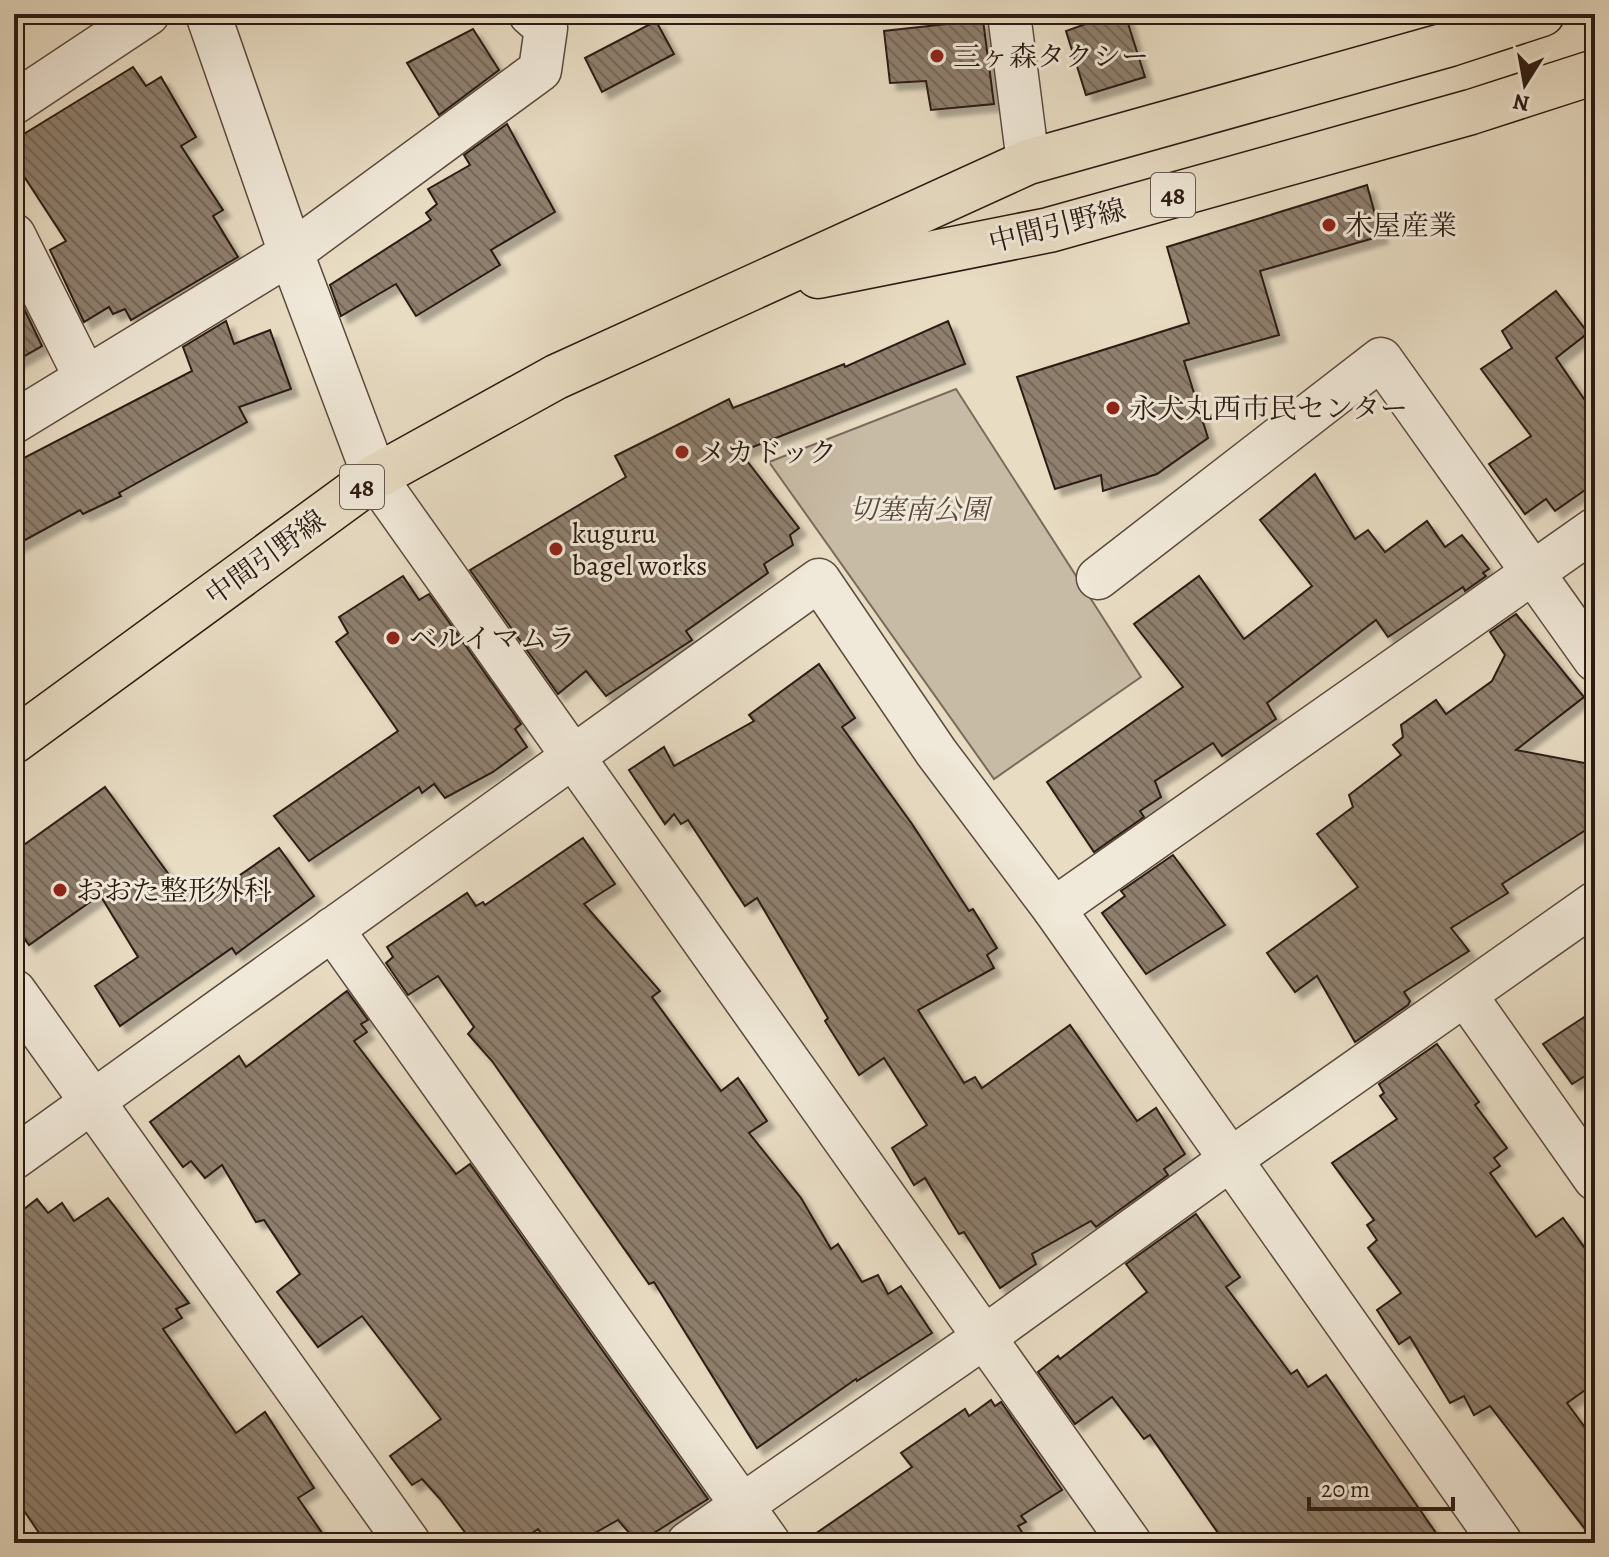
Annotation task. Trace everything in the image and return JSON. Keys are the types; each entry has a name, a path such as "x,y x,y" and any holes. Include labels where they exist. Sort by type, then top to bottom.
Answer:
{"main road":[{"name":"中間引野線","path":"14,741 375,477 556,377 1028,162 1450,44 1542,14"},
{"name":"中間引野線","path":"745,290 1049,230 1471,112 1595,72"}],"street":[{"path":"14,103 148,14"},
{"path":"208,14 291,253 375,477 1130,1543"},
{"path":"14,422 291,253 540,70 546,28 530,14"},
{"path":"1009,14 1028,162"},
{"path":"14,235 85,377"},
{"path":"1098,578 1381,359 1595,660"},
{"path":"1054,909 1595,529"},
{"path":"14,1158 819,580 936,752 1054,909 1501,1543"},
{"path":"688,1543 983,1338 1595,903"},
{"path":"332,929 769,1543"},
{"path":"14,992 408,1543"},
{"path":"1466,996 1595,1179"}],"green space":[{"name":"切塞南公園","path":"956,389 1141,677 994,779 769,462"}],"building":[{"path":"1113,14 1125,14 1145,77 1086,95 1066,31"},
{"name":"三ヶ森タクシー","path":"983,20 994,104 931,110 926,81 890,83 884,31"},
{"path":"656,21 674,54 602,92 585,58"},
{"path":"473,29 499,70 439,115 407,63"},
{"path":"133,67 146,86 161,77 196,137 181,146 223,210 213,216 238,257 131,320 125,309 113,314 109,307 84,322 50,250 66,241 14,161 14,140"},
{"path":"507,124 555,212 491,250 500,265 416,316 396,284 341,316 330,285 431,220 426,213 437,204 428,189 470,165 464,155"},
{"path":"1367,185 1381,236 1260,271 1279,335 1184,361 1208,438 1157,474 1103,491 1101,475 1055,489 1017,377 1189,323 1167,247"},
{"path":"1556,291 1588,333 1556,358 1595,415 1595,483 1555,511 1546,499 1525,514 1489,464 1531,436 1481,369 1512,348 1502,331"},
{"path":"14,293 42,346 14,362"},
{"path":"226,321 234,344 270,330 291,389 239,407 247,422 119,493 121,496 83,514 80,510 14,546 14,463 192,371 183,347"},
{"path":"948,321 965,364 740,452 799,528 790,535 793,545 764,564 768,573 686,631 692,640 606,696 586,671 558,694 470,570 626,477 615,456 729,399 733,408 844,364 845,367"},
{"path":"1315,474 1355,539 1368,530 1385,552 1427,521 1445,547 1462,535 1489,569 1483,573 1486,576 1465,591 1463,587 1388,637 1376,620 1267,703 1276,719 1222,756 1213,743 1155,781 1161,797 1140,811 1144,817 1094,852 1047,782 1183,687 1134,624 1199,576 1244,639 1312,586 1260,520"},
{"path":"403,576 419,600 429,594 521,724 515,729 527,747 493,772 445,798 434,784 422,793 419,787 309,861 274,816 398,731 336,642 348,633 339,617"},
{"path":"1516,614 1584,697 1516,750 1595,765 1595,824 1502,884 1508,893 1451,928 1469,951 1404,992 1410,1001 1408,1005 1355,1042 1317,976 1295,992 1267,953 1358,887 1317,834 1353,807 1349,795 1401,755 1393,745 1403,737 1401,725 1436,700 1446,714 1492,681 1505,655 1490,632"},
{"path":"819,664 855,718 842,727 912,824 969,911 973,909 997,948 987,955 994,968 918,1010 964,1083 975,1077 982,1088 1070,1025 1137,1121 1156,1108 1185,1154 1164,1169 1168,1175 1096,1227 1091,1221 1032,1254 1036,1264 1000,1288 964,1232 959,1234 925,1178 914,1185 892,1148 927,1125 884,1058 859,1075 825,1021 828,1018 757,898 745,906 688,820 681,824 674,814 665,824 629,770 664,747 674,766 754,721 749,715"},
{"path":"105,787 189,902 220,878 227,884 279,848 314,896 236,954 232,948 120,1026 95,986 138,957 100,895 29,945 14,924 14,852"},
{"path":"583,838 615,884 584,904 660,991 652,997 721,1091 738,1078 767,1121 749,1133 801,1198 831,1249 838,1244 862,1282 878,1275 888,1294 901,1286 932,1333 856,1379 757,1448 654,1282 649,1284 492,1061 468,1034 474,1027 438,976 408,995 386,963 393,957 387,947 467,893 476,906 483,902 485,905"},
{"path":"1173,855 1225,925 1146,974 1102,913 1125,896 1121,891"},
{"path":"347,991 368,1020 361,1024 367,1032 354,1041 456,1174 470,1164 708,1499 638,1543 618,1520 577,1543 549,1543 538,1529 517,1543 473,1543 422,1479 412,1485 390,1456 441,1419 362,1316 318,1347 277,1292 300,1274 264,1220 256,1222 222,1165 205,1178 191,1161 183,1167 150,1122 239,1056 246,1067"},
{"path":"1595,1010 1595,1070 1572,1084 1543,1044"},
{"path":"1437,1044 1479,1102 1475,1105 1507,1148 1494,1158 1500,1166 1490,1173 1536,1237 1563,1218 1595,1262 1595,1383 1567,1403 1595,1441 1595,1542 1490,1406 1474,1415 1464,1396 1450,1403 1410,1337 1399,1344 1377,1310 1401,1293 1368,1248 1377,1240 1367,1225 1374,1220 1332,1163 1397,1119 1380,1096 1384,1093 1379,1084"},
{"path":"108,1198 189,1303 176,1309 182,1318 163,1329 236,1433 265,1412 314,1488 298,1498 329,1543 46,1543 14,1496 14,1217 37,1199 48,1213 62,1203 74,1221"},
{"path":"1196,1214 1240,1277 1226,1287 1291,1374 1297,1370 1308,1387 1326,1375 1443,1543 1225,1543 1150,1435 1144,1439 1112,1397 1075,1424 1038,1372 1058,1356 1060,1359 1147,1292 1126,1264"},
{"path":"991,1400 995,1406 1001,1402 1062,1490 1021,1516 1026,1522 1018,1526 1029,1543 802,1543 912,1467 901,1453 965,1409 969,1416"}],"place":[{"name":"三ヶ森タクシー","path":"937,56"},
{"name":"木屋産業","path":"1329,225"},
{"name":"永犬丸西市民センター","path":"1113,408"},
{"name":"メカドック","path":"682,452"},
{"name":"kuguru bagel works","path":"556,549"},
{"name":"ベルイマムラ","path":"393,638"},
{"name":"おおた整形外科","path":"60,890"}]}
